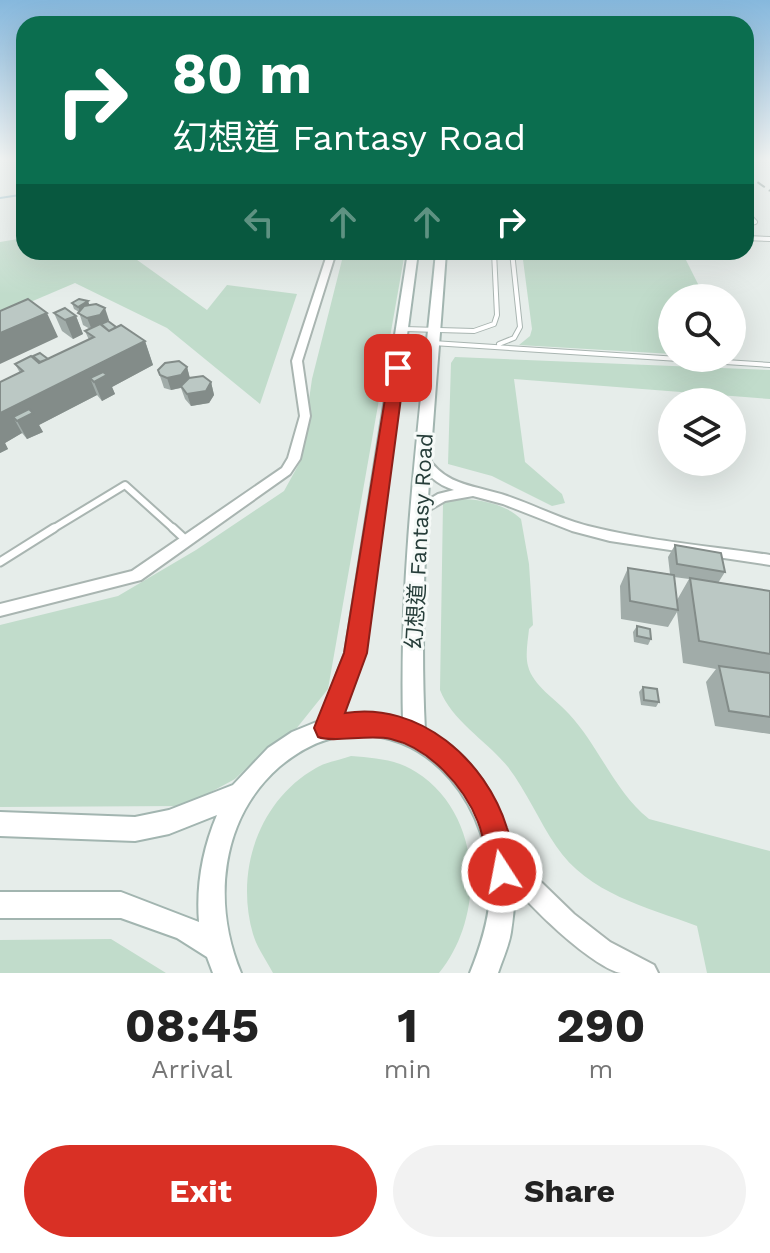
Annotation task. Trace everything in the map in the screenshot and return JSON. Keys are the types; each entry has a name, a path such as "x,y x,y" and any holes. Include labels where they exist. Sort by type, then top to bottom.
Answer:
{"main road":[{"name":"幻想道 Fantasy Road","path":"327,728 355,653 412,260"},
{"name":"幻想道 Fantasy Road","path":"414,735 416,512 440,260"},
{"path":"222,961 211,915 211,881 218,842 240,794 254,775 281,750 327,728 350,724 389,726 414,735 452,760 473,785 490,816 501,852 504,891 489,972"},
{"path":"0,824 135,829 169,822 240,794"},
{"path":"0,905 121,905 184,927 222,961"}],"street":[{"path":"0,610 126,580 145,571 290,466 305,416 297,361 329,260"},
{"path":"421,454 434,477 591,532 770,560"},
{"path":"416,512 442,497 473,491"},
{"path":"501,852 533,892 582,938 646,973"}],"lane":[{"path":"403,335 434,336 480,330 496,321 494,260"},
{"path":"489,346 507,342 520,327 513,260"},
{"path":"403,335 434,336 489,346 770,365"},
{"path":"0,562 125,485 187,541"}],"green space":[{"path":"16,239 16,260 137,260 207,310 227,285 297,294 260,404 167,328 75,283 0,315 0,242"},
{"path":"342,260 404,260 328,689 288,739 258,757 235,779 185,806 0,807 0,625 118,596 196,550 284,491 300,462 312,379"},
{"path":"523,260 686,260 698,284 658,284 658,353 519,345 530,336 532,329"},
{"path":"455,357 658,365 658,372 770,370 770,399 746,397 746,388 658,390 514,379 525,462 562,494 565,503 552,506 492,476 448,464 451,363"},
{"path":"459,499 492,503 521,519 529,564 533,625 529,629 527,652 531,673 580,727 637,808 649,819 770,851 770,973 707,973 697,926 620,897 584,876 556,846 508,767 461,721 446,701 440,690 443,503"},
{"path":"351,756 393,762 416,772 438,790 454,813 465,839 470,867 470,895 465,923 454,950 439,973 273,973 255,939 248,910 247,887 256,840 266,819 279,799 296,782 320,766"},
{"path":"111,939 166,973 0,973 0,940"}],"building":[{"path":"28,299 47,313 0,333 0,311"},
{"path":"79,299 88,301 78,307 72,303"},
{"path":"96,304 105,308 100,315 87,318 78,313 84,306"},
{"path":"65,308 76,316 65,320 54,313"},
{"path":"108,321 116,327 109,331 101,324"},
{"path":"100,324 109,331 121,325 145,341 0,413 0,382 23,371 15,364 31,356 39,363 94,337 85,331"},
{"path":"40,353 48,359 40,362 33,356"},
{"path":"179,361 187,367 181,375 167,378 160,375 158,370 165,363"},
{"path":"103,372 107,375 94,382 90,378"},
{"path":"203,376 211,382 206,391 187,394 181,386 189,378"},
{"path":"29,409 33,413 17,421 13,417"},
{"path":"675,545 721,553 725,572 677,564"},
{"path":"628,568 674,575 678,610 630,601"},
{"path":"690,578 770,591 770,654 699,641"},
{"path":"637,626 650,629 651,639 637,636"},
{"path":"719,666 770,673 770,717 729,711"},
{"path":"643,687 657,689 659,702 644,700"}],"route":[{"path":"398,368 355,653 327,728 350,724 389,726 414,735 452,760 473,785 490,816 501,852 502,872"}]}
